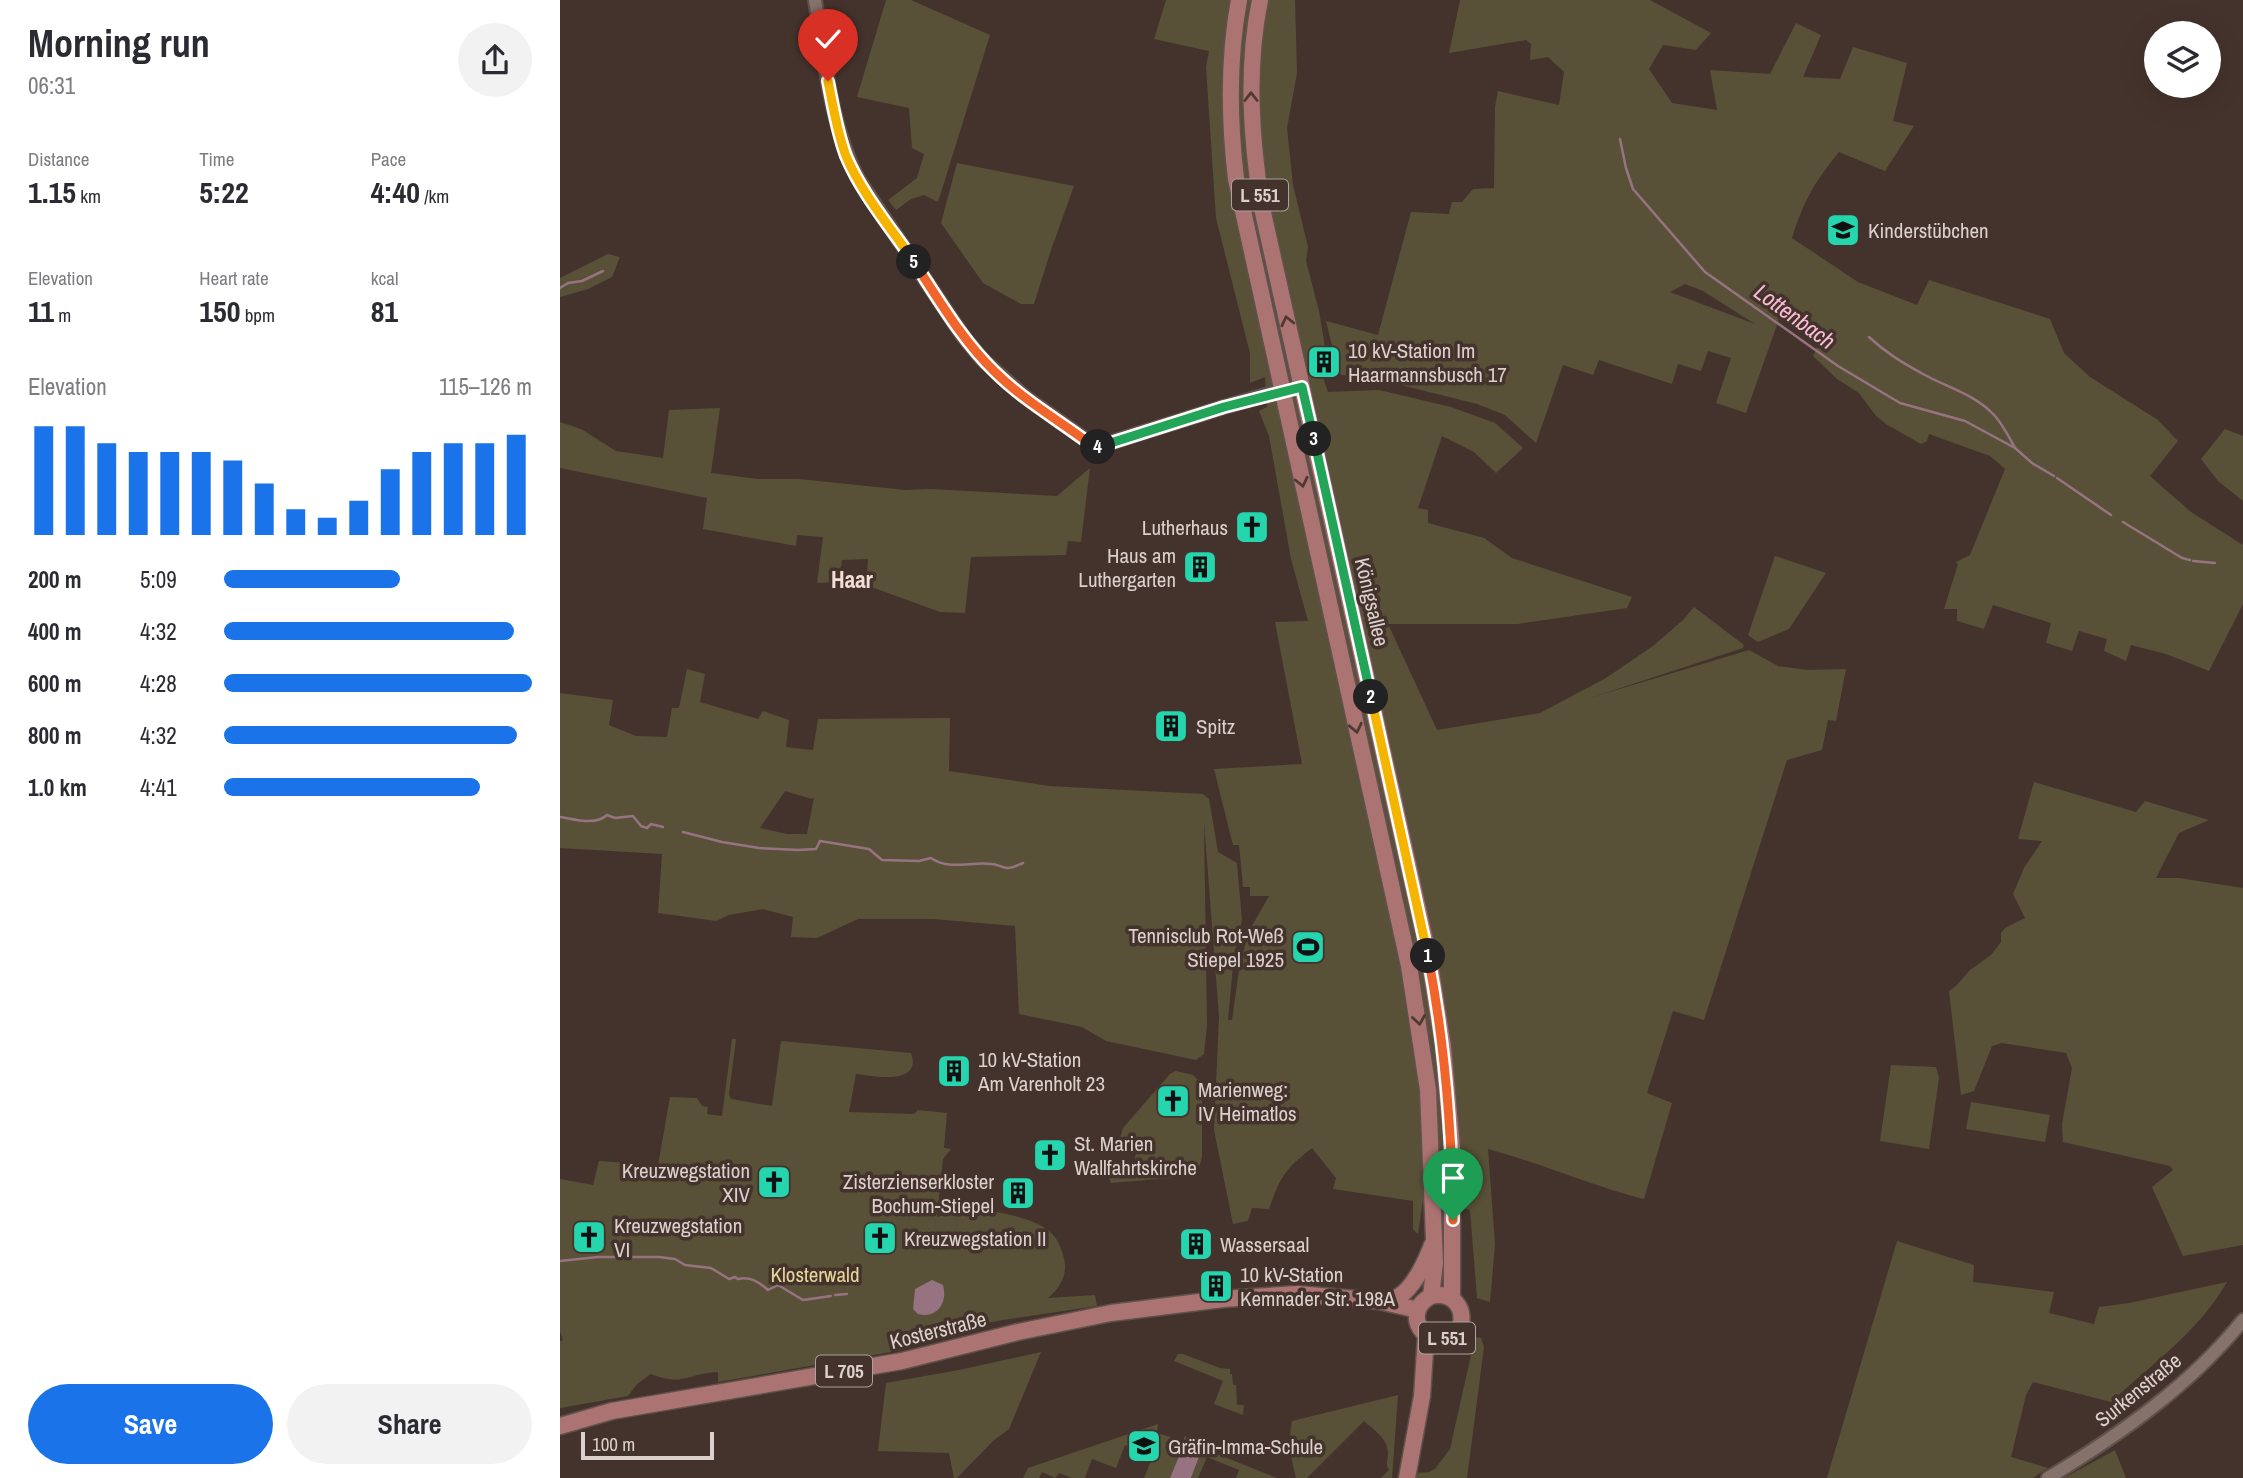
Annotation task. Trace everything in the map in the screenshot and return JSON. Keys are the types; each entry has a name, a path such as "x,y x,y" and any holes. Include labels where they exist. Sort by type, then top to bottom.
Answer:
{"main road":[{"name":"Königsallee","path":"1239,0 1232,60 1230,113 1242,210 1409,966 1429,1090 1435,1280 1431,1296"},
{"name":"Königsallee","path":"1260,0 1252,69 1251,118 1262,208 1438,1010 1452,1147 1452,1298 1462,1313 1457,1332 1447,1339 1433,1338"},
{"name":"Königsallee","path":"1379,1301 1396,1298 1410,1285 1427,1259 1434,1239"},
{"name":"Kosterstraße","path":"560,1426 612,1411 902,1362 1075,1320 1245,1297 1298,1294 1340,1297"},
{"name":"L 551","path":"1407,1478 1433,1338 1418,1325 1417,1314 1420,1304 1431,1296 1442,1294 1452,1298"},
{"name":"L 705","path":"1340,1297 1379,1301 1417,1314"},
{"name":"L 705","path":"1340,1297 1394,1314 1417,1314"}],"street":[{"path":"815,0 839,133 858,179 963,336 982,359 1025,397 1093,446 1302,387"},
{"name":"Surkenstraße","path":"2048,1478 2119,1434 2151,1409 2220,1347 2243,1320"}],"green space":[{"path":"886,0 911,0 990,35 938,202 924,195 911,199 896,210 888,200 917,178 924,154 912,148 909,108 857,97"},
{"path":"1166,0 1295,0 1297,73 1287,128 1293,185 1308,247 1306,261 1319,311 1328,365 1320,368 1328,392 1379,390 1451,407 1495,423 1523,448 1496,473 1474,452 1442,436 1418,508 1428,510 1428,523 1484,538 1512,558 1632,597 1627,608 1518,624 1388,624 1437,730 1540,713 1606,678 1653,646 1694,607 1744,645 1743,648 1593,697 1749,650 1778,666 1808,670 1846,669 1836,721 1828,720 1822,750 1787,760 1704,1020 1673,1011 1647,1093 1672,1103 1644,1199 1488,1149 1495,1244 1490,1302 1477,1298 1470,1210 1423,1199 1418,1234 1413,1229 1413,1201 1333,1189 1336,1178 1312,1148 1285,1174 1269,1209 1252,1208 1248,1221 1233,1224 1214,1130 1219,1017 1204,822 1207,1025 1204,1054 1196,1060 1106,1041 1082,1027 1019,1014 1015,926 933,919 858,919 817,938 791,937 793,917 763,909 729,915 716,921 658,913 662,854 560,848 560,693 613,700 609,725 636,736 667,737 672,708 679,708 687,669 705,674 700,702 758,719 763,711 789,720 786,747 813,750 818,719 950,718 949,771 1049,786 1203,794 1209,799 1218,852 1237,863 1242,920 1234,955 1228,1020 1232,1020 1240,963 1249,931 1269,896 1250,896 1250,887 1243,887 1239,845 1233,845 1214,769 1302,764 1275,622 1308,621 1291,559 1269,436 1259,411 1267,407 1265,377 1250,383 1250,353 1216,218 1206,67 1209,51 1154,39","holes":["785,791 812,799 814,797 807,834 787,834 760,828"]},
{"path":"1460,0 1650,0 1711,33 1696,50 1663,45 1649,69 1672,103 1717,110 1710,70 1770,74 1796,23 1821,35 1803,77 1840,79 1853,47 1907,63 1893,121 1914,126 1885,171 1839,152 1811,192 1792,238 1858,282 1917,305 1929,280 2050,319 2064,353 2090,377 2158,420 2178,441 2150,476 2191,512 2243,545 2243,604 2209,671 2166,654 2131,645 2126,661 2104,651 2107,639 2079,631 2072,651 2046,643 2051,623 1993,605 1984,629 1957,621 1957,609 1944,609 1958,564 1956,562 1970,555 2005,469 1990,456 1929,434 1927,441 1921,444 1886,424 1876,416 1859,393 1837,379 1813,356 1817,347 1830,349 1779,319 1746,413 1716,403 1731,358 1708,351 1701,371 1678,364 1672,384 1599,360 1593,375 1563,365 1536,443 1505,415 1477,404 1369,377 1341,375 1326,321 1378,335 1411,212 1449,214 1452,202 1462,202 1473,189 1494,188 1495,107 1498,91 1559,105 1564,72 1548,57 1530,60 1531,44 1526,40 1449,53","holes":["1685,284 1703,291 1755,324 1670,292"]},
{"path":"957,163 1074,186 1034,304 1021,304 983,283 941,223"},
{"path":"608,254 620,257 612,277 588,289 560,297 560,278"},
{"path":"720,408 711,473 905,490 1057,496 1090,468 1081,542 1068,541 1066,555 971,557 965,613 940,612 866,585 868,559 842,560 839,582 817,583 823,537 797,535 796,546 703,529 707,498 560,468 560,422 581,429 616,451 663,458 669,410"},
{"path":"2225,429 2243,436 2243,501 2218,481 2201,459"},
{"path":"1775,556 1826,573 1789,629 1758,642 1748,635"},
{"path":"2034,782 2136,812 2145,801 2209,820 2179,833 2156,878 2179,878 2243,888 2243,1245 2183,1256 2152,1187 2173,1170 2170,1166 2063,1142 2062,1124 2072,1068 2066,1053 2002,1043 1992,1046 1974,1091 1961,1095 1949,991 1970,970 1991,955 2001,942 2001,933 2005,928 2025,918 2013,894 2024,868 2042,841 2018,839"},
{"name":"Klosterwald","path":"732,1039 736,1039 729,1094 731,1099 772,1106 781,1041 911,1053 913,1063 910,1070 903,1075 884,1077 856,1074 849,1112 914,1114 918,1110 947,1113 944,1148 951,1149 943,1159 937,1217 956,1211 958,1206 1009,1214 1045,1228 1058,1242 1065,1262 1060,1284 1048,1298 1095,1295 1097,1306 902,1339 902,1350 718,1382 718,1372 679,1379 651,1374 637,1384 628,1396 560,1408 560,1341 563,1340 560,1331 560,1179 593,1185 599,1161 658,1165 670,1097 697,1098 702,1106 708,1107 707,1114 722,1116"},
{"path":"1891,1065 1936,1067 1939,1078 1929,1149 1880,1141"},
{"path":"1176,1071 1193,1075 1202,1084 1202,1157 1199,1168 1193,1176 1111,1183 1109,1178 1134,1166 1136,1152 1117,1147 1123,1128 1170,1074"},
{"path":"1971,1102 2050,1115 2045,1142 1966,1129"},
{"path":"1897,1241 1974,1265 1973,1282 2054,1292 2049,1313 2094,1324 2099,1307 2227,1282 2189,1331 2111,1402 2033,1382 2026,1395 2011,1457 2048,1468 2033,1478 1827,1478"},
{"path":"1475,1337 1481,1338 1484,1347 1467,1478 1416,1478 1417,1473 1435,1469 1450,1449"},
{"path":"1041,1352 1009,1429 994,1440 957,1478 954,1478 949,1453 878,1451 886,1383"},
{"path":"1178,1354 1230,1369 1233,1385 1236,1385 1237,1405 1244,1405 1243,1415 1214,1404 1223,1381 1174,1361"},
{"path":"1398,1395 1392,1478 1381,1478 1389,1470 1386,1443 1364,1421 1307,1478 1296,1478 1290,1436 1292,1421"},
{"name":"Gräfin-Imma-Schule","path":"1158,1424 1157,1433 1183,1441 1185,1436 1213,1447 1212,1452 1277,1478 1236,1478 1239,1470 1207,1457 1198,1478 1191,1478 1202,1449 1170,1478 1144,1478 1153,1456 1144,1452 1146,1446 1137,1442 1134,1448 1125,1445 1116,1468 1092,1459 1085,1478 1072,1478 1059,1473 1055,1478 1042,1472 1039,1478 1023,1478 1028,1468"},
{"path":"2115,1450 2126,1478 2064,1478"}],"shaded area":[{"path":"932,1280 943,1285 944,1298 940,1308 931,1314 918,1314 913,1309 915,1289"},
{"path":"1185,1442 1202,1449 1191,1478 1170,1478"}],"waterway":[{"name":"Lottenbach","path":"1620,139 1633,189 1705,272 1838,366 1900,403 1965,421 2015,448 2032,463 2054,476"},
{"path":"560,288 603,271"},
{"name":"Lottenbach","path":"1869,337 1902,362 1987,408 2001,423 2015,448"},
{"name":"Lottenbach","path":"2057,478 2111,515"},
{"name":"Lottenbach","path":"2123,522 2182,558 2190,560"},
{"name":"Lottenbach","path":"2193,561 2215,563"},
{"path":"560,817 591,821 607,815 615,818 633,816 641,826 647,828 651,824 663,827"},
{"path":"683,832 759,848 816,849 820,841 869,849 882,860 919,861 931,858 945,864 984,863 1008,868 1023,863"},
{"path":"560,1261 598,1257 675,1259 685,1265 711,1268 729,1279 750,1279 768,1290 778,1285 803,1300 831,1296"},
{"path":"835,1295 847,1294"}],"place":[{"name":"Kinderstübchen","path":"1843,230"},
{"name":"10 kV-Station Im Haarmannsbusch 17","path":"1324,362"},
{"name":"Lutherhaus","path":"1252,527"},
{"name":"Haus am Luthergarten","path":"1200,567"},
{"name":"Spitz","path":"1171,726"},
{"name":"Tennisclub Rot-Weß Stiepel 1925","path":"1308,947"},
{"name":"10 kV-Station Am Varenholt 23","path":"954,1071"},
{"name":"Marienweg: IV Heimatlos","path":"1173,1101"},
{"name":"St. Marien Wallfahrtskirche","path":"1050,1155"},
{"name":"Kreuzwegstation XIV","path":"774,1182"},
{"name":"Zisterzienserkloster Bochum-Stiepel","path":"1018,1193"},
{"name":"Kreuzwegstation VI","path":"589,1237"},
{"name":"Kreuzwegstation II","path":"880,1238"},
{"name":"Wassersaal","path":"1196,1244"},
{"name":"10 kV-Station Kemnader Str. 198A","path":"1216,1286"},
{"name":"Gräfin-Imma-Schule","path":"1144,1446"}],"district":[{"name":"Haar","path":"852,579"}],"route":[{"path":"828,81 839,133 858,179 963,336 996,374 1093,446 1099,447 1177,421 1302,387 1429,958 1447,1081 1452,1147 1453,1220"}]}
